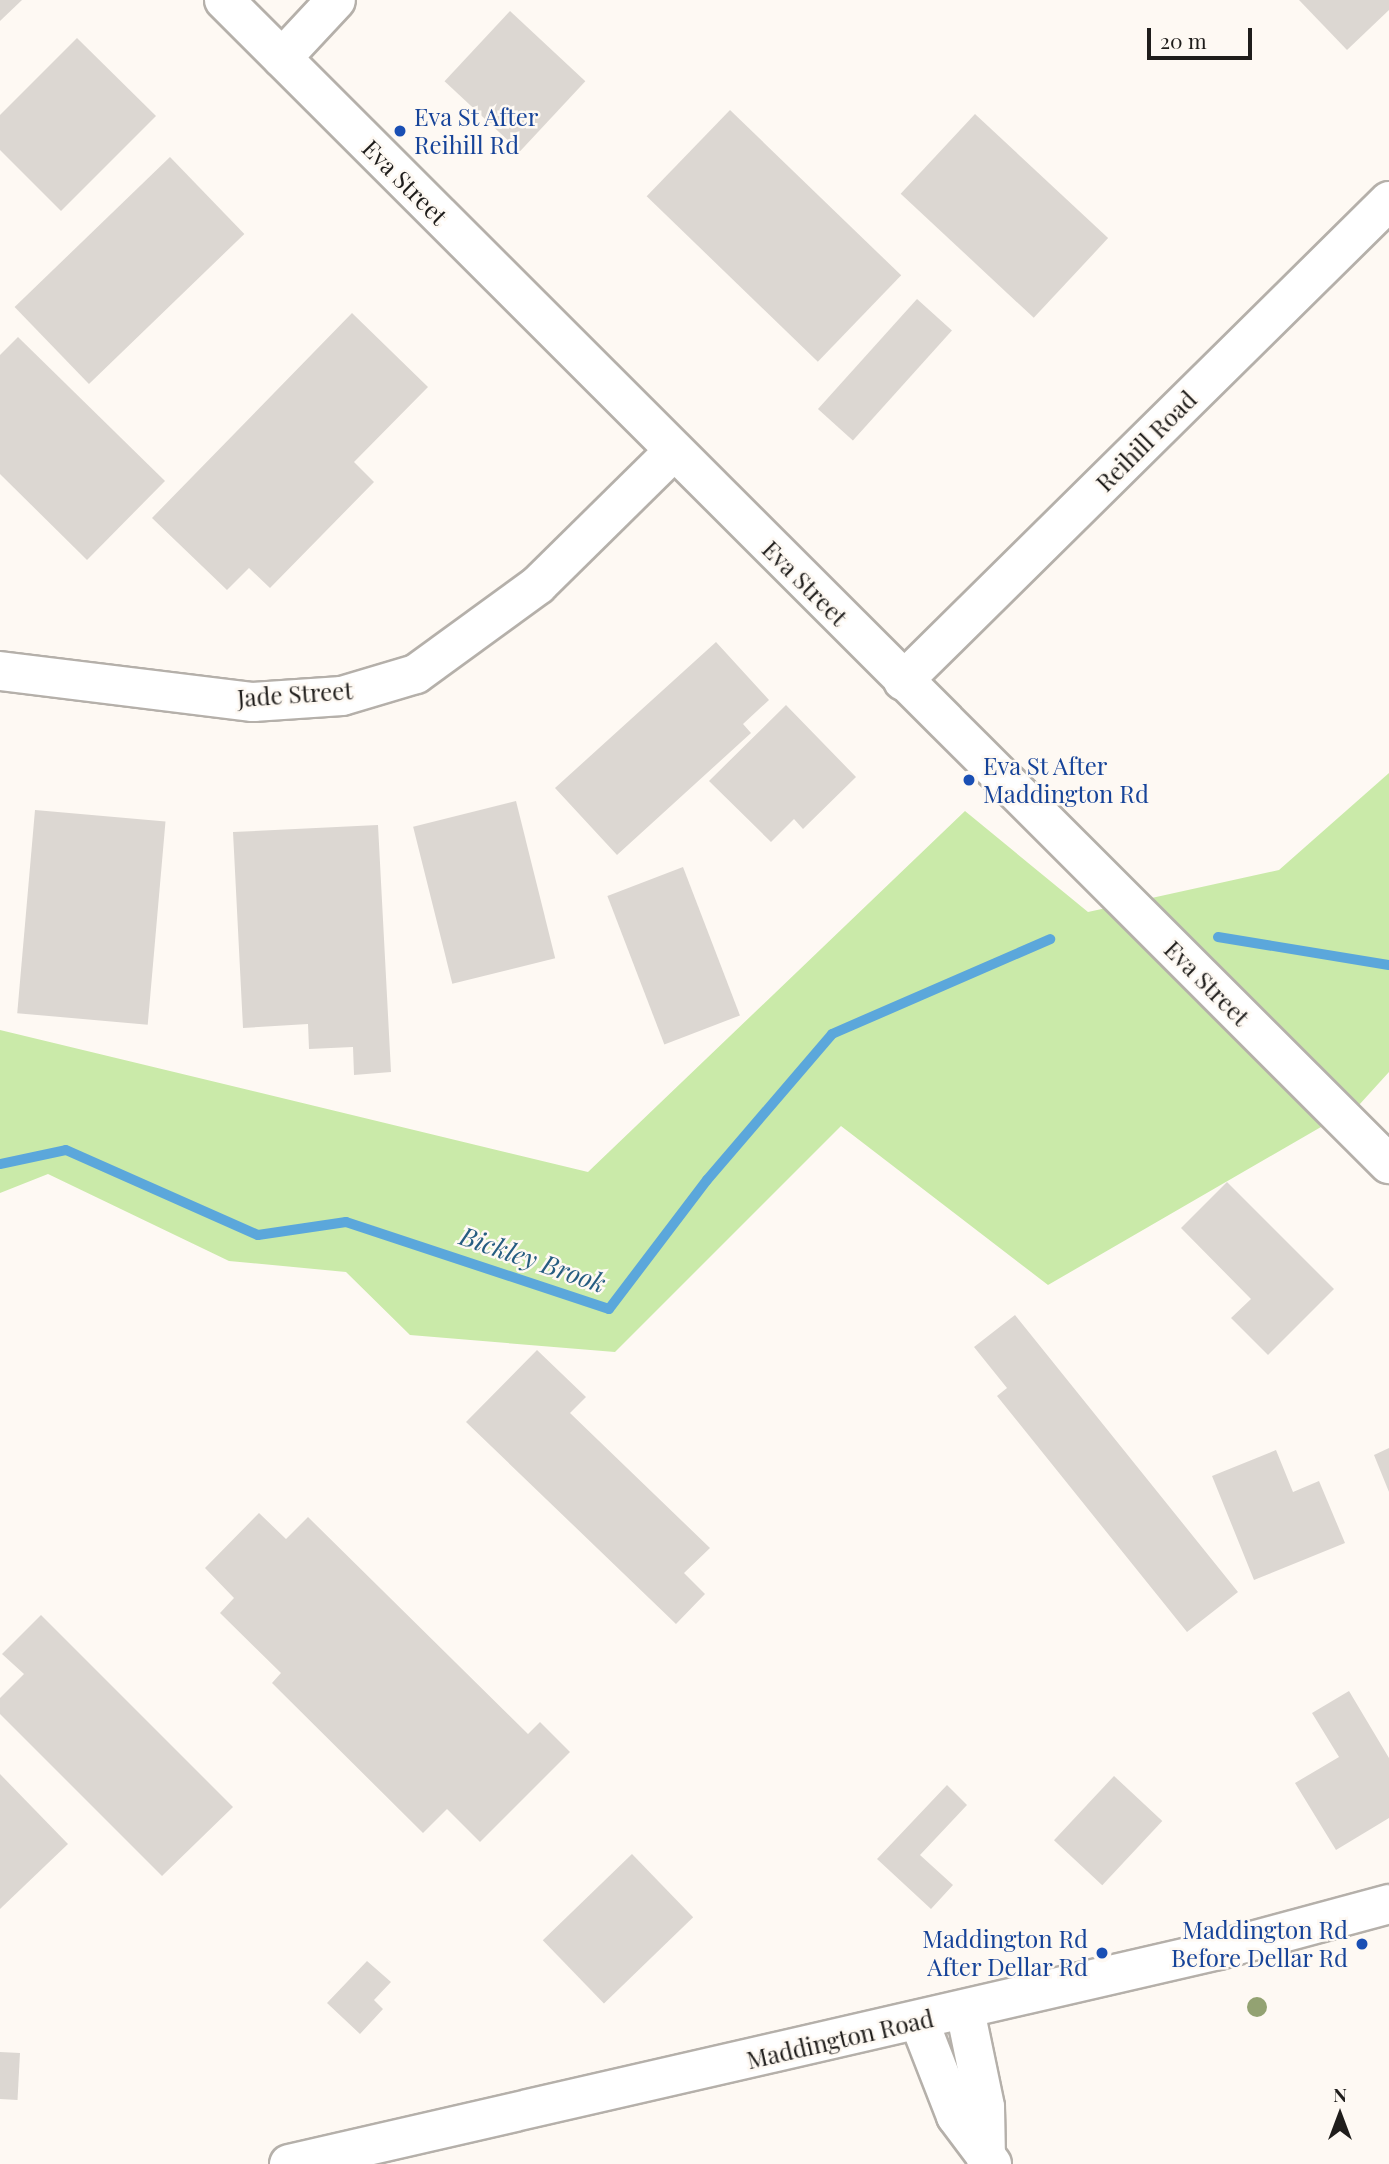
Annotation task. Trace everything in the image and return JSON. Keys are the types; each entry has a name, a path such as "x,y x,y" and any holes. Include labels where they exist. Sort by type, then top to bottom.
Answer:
{"street":[{"name":"Eva Street","path":"224,0 673,452 1389,1164"},
{"path":"282,58 336,0"},
{"name":"Reihill Road","path":"903,681 1389,201"},
{"name":"Jade Street","path":"0,671 253,702 342,696 416,674 538,584 673,452"},
{"name":"Maddington Road","path":"289,2164 919,2021 1389,1904"},
{"path":"965,2010 985,2107 989,2161"},
{"path":"919,2021 956,2116 989,2161"}],"green space":[{"path":"1389,773 1389,1072 1359,1105 1048,1285 841,1126 615,1352 410,1335 346,1272 229,1261 48,1174 0,1193 0,1030 588,1172 965,811 1088,912 1279,870"}],"building":[{"path":"0,0 22,0 0,21"},
{"path":"1299,0 1389,0 1389,10 1347,50"},
{"path":"510,11 585,81 520,151 445,81"},
{"path":"77,38 156,116 61,211 0,150 0,115"},
{"path":"730,110 901,275 818,362 647,196"},
{"path":"975,114 1108,238 1034,318 901,194"},
{"path":"170,157 244,234 89,384 15,307"},
{"path":"917,299 952,330 853,440 818,409"},
{"path":"352,313 428,387 354,462 374,482 270,588 249,568 227,590 152,518"},
{"path":"18,337 165,481 87,560 0,474 0,355"},
{"path":"716,642 769,700 743,724 751,733 617,855 555,788"},
{"path":"786,705 856,777 803,829 794,819 771,842 709,781"},
{"path":"516,801 555,958 452,984 413,827"},
{"path":"35,810 166,821 148,1025 17,1013"},
{"path":"378,825 391,1072 354,1075 353,1047 309,1049 308,1024 243,1028 233,832"},
{"path":"683,867 740,1015 664,1044 607,896"},
{"path":"1227,1182 1334,1289 1268,1355 1231,1318 1251,1299 1181,1228"},
{"path":"1015,1315 1238,1592 1187,1632 997,1396 1007,1388 974,1347"},
{"path":"537,1350 586,1397 570,1413 710,1548 684,1573 705,1594 676,1624 466,1422"},
{"path":"1389,1448 1389,1492 1374,1455"},
{"path":"1276,1450 1293,1492 1319,1481 1345,1543 1254,1580 1212,1476"},
{"path":"259,1513 286,1539 308,1517 528,1734 540,1722 570,1752 480,1842 447,1809 423,1833 272,1683 281,1673 220,1613 234,1598 205,1568"},
{"path":"41,1615 233,1807 162,1876 0,1714 0,1698 24,1674 2,1654"},
{"path":"1349,1691 1389,1758 1389,1818 1336,1850 1295,1783 1339,1757 1312,1713"},
{"path":"0,1774 68,1844 0,1909"},
{"path":"1114,1776 1162,1821 1102,1885 1054,1840"},
{"path":"947,1785 967,1805 920,1855 953,1885 931,1909 877,1859"},
{"path":"632,1854 693,1917 604,2003 543,1940"},
{"path":"367,1961 391,1982 374,2000 383,2009 360,2034 327,2003"},
{"path":"0,2052 20,2053 18,2100 0,2099"}],"waterway":[{"name":"Bickley Brook","path":"1218,937 1389,965"},
{"name":"Bickley Brook","path":"0,1164 66,1150 258,1235 346,1222 609,1309 707,1180 832,1034 1050,939"}],"place":[{"name":"Eva St After Reihill Rd","path":"400,131"},
{"name":"Eva St After Maddington Rd","path":"969,780"},
{"name":"Maddington Rd Before Dellar Rd","path":"1362,1944"},
{"name":"Maddington Rd After Dellar Rd","path":"1102,1953"}]}
